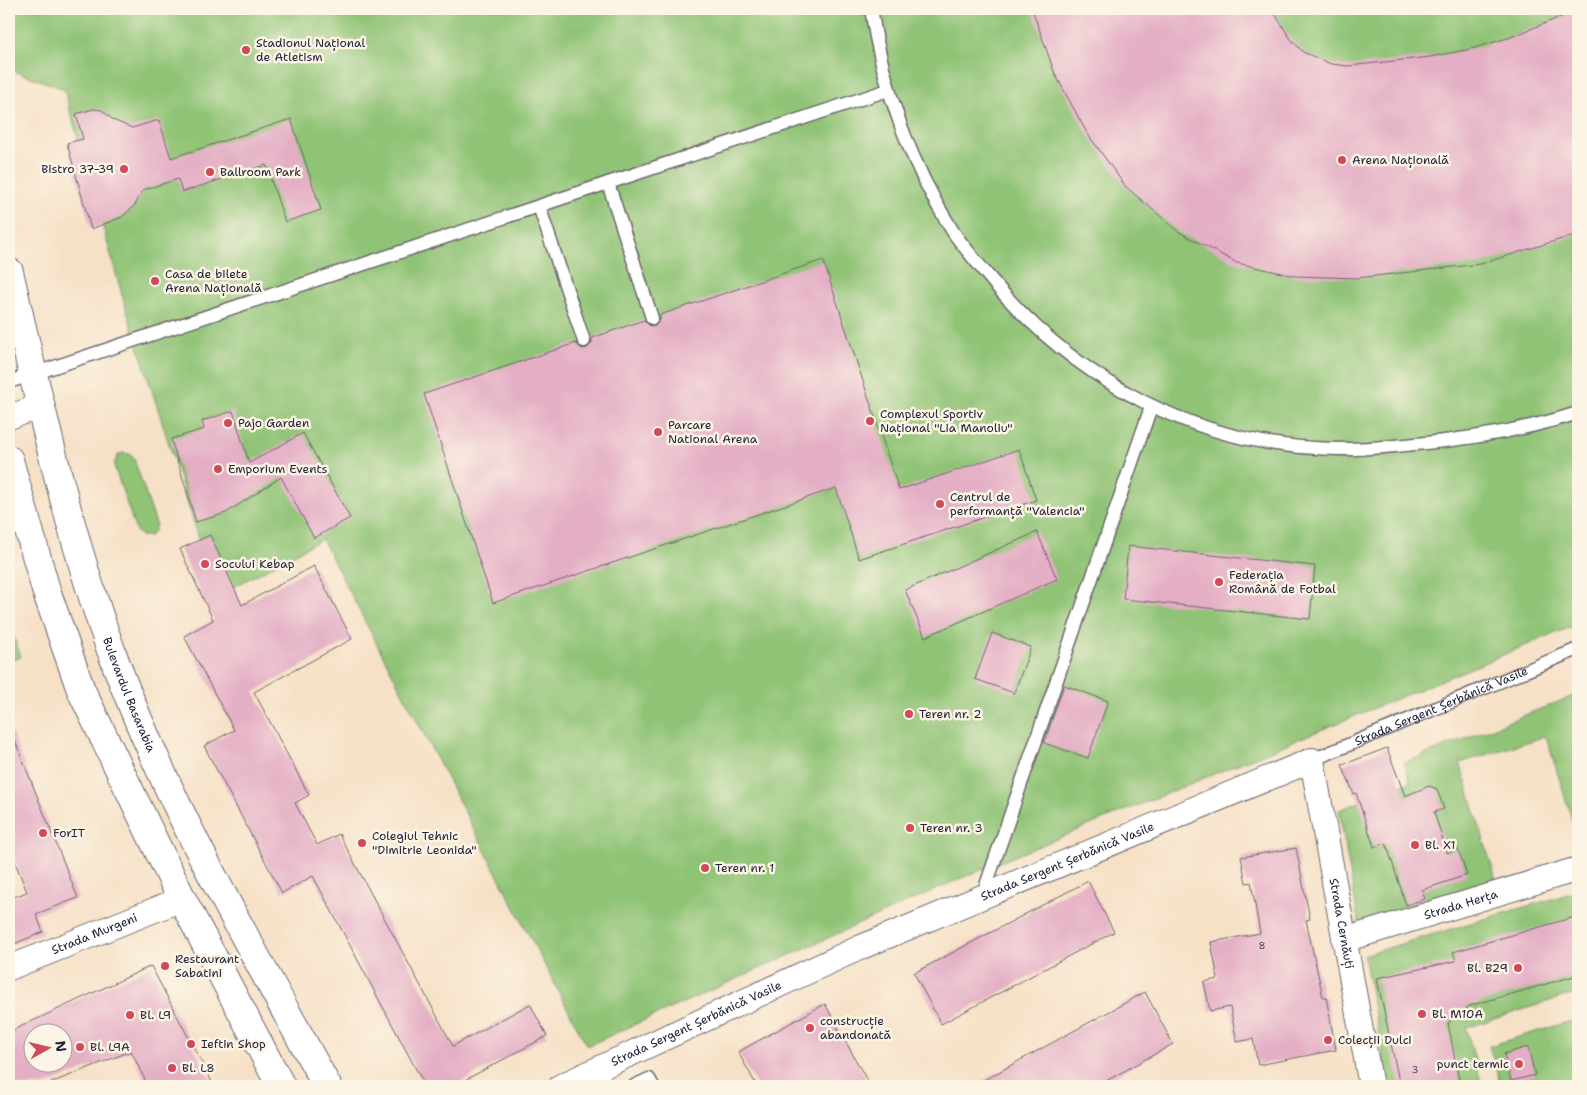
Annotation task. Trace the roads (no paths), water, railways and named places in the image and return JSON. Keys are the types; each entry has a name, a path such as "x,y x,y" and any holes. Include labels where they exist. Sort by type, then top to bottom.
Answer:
{"main road":[{"name":"Bulevardul Basarabia","path":"9,272 21,378 42,406 66,505 98,610 137,715 216,884 327,1086"},
{"path":"9,460 46,590 81,690 182,898 281,1086"}],"street":[{"path":"9,417 42,406"},
{"name":"Strada Sergent Șerbănică Vasile","path":"561,1086 859,948 1312,760"},
{"name":"Strada Cernăuți","path":"1312,760 1371,1086"},
{"name":"Strada Herța","path":"1344,940 1578,869"},
{"name":"Strada Murgeni","path":"9,968 182,898"}],"lane":[{"path":"871,9 876,44 888,90 930,191 953,232 1001,291 1033,326 1062,351 1106,381 1151,407 1195,424 1241,437 1286,445 1343,449 1457,440 1508,432 1578,413"},
{"path":"21,378 888,90"},
{"path":"608,183 652,318"},
{"path":"539,206 584,341"},
{"path":"982,897 1151,407"},
{"name":"Strada Sergent Șerbănică Vasile","path":"1312,760 1578,649"},
{"path":"634,1086 649,1078 653,1086"}],"place":[{"name":"Stadionul Național de Atletism","path":"246,50"},
{"name":"Arena Națională","path":"1342,160"},
{"name":"Bistro 37-39","path":"124,169"},
{"name":"Ballroom Park","path":"210,172"},
{"name":"Casa de bilete Arena Națională","path":"155,281"},
{"name":"Complexul Sportiv Național \"Lia Manoliu\"","path":"870,421"},
{"name":"Pajo Garden","path":"228,423"},
{"name":"Parcare National Arena","path":"658,432"},
{"name":"Emporium Events","path":"218,469"},
{"name":"Centrul de performanță \"Valencia\"","path":"940,504"},
{"name":"Socului Kebap","path":"205,564"},
{"name":"Federația Română de Fotbal","path":"1219,582"},
{"name":"Teren nr. 2","path":"909,714"},
{"name":"Teren nr. 3","path":"910,828"},
{"name":"ForIT","path":"43,833"},
{"name":"Colegiul Tehnic \"Dimitrie Leonida\"","path":"362,843"},
{"name":"Bl. X1","path":"1415,845"},
{"name":"Teren nr. 1","path":"705,868"},
{"name":"Restaurant Sabatini","path":"165,966"},
{"name":"Bl. B29","path":"1518,968"},
{"name":"Bl. M10A","path":"1422,1014"},
{"name":"Bl. L9","path":"130,1015"},
{"name":"construcție abandonată","path":"810,1028"},
{"name":"Colecții Dulci","path":"1328,1040"},
{"name":"Ieftin Shop","path":"191,1044"},
{"name":"Bl. L9A","path":"80,1047"},
{"name":"punct termic","path":"1519,1064"},
{"name":"Bl. L8","path":"172,1068"}]}
